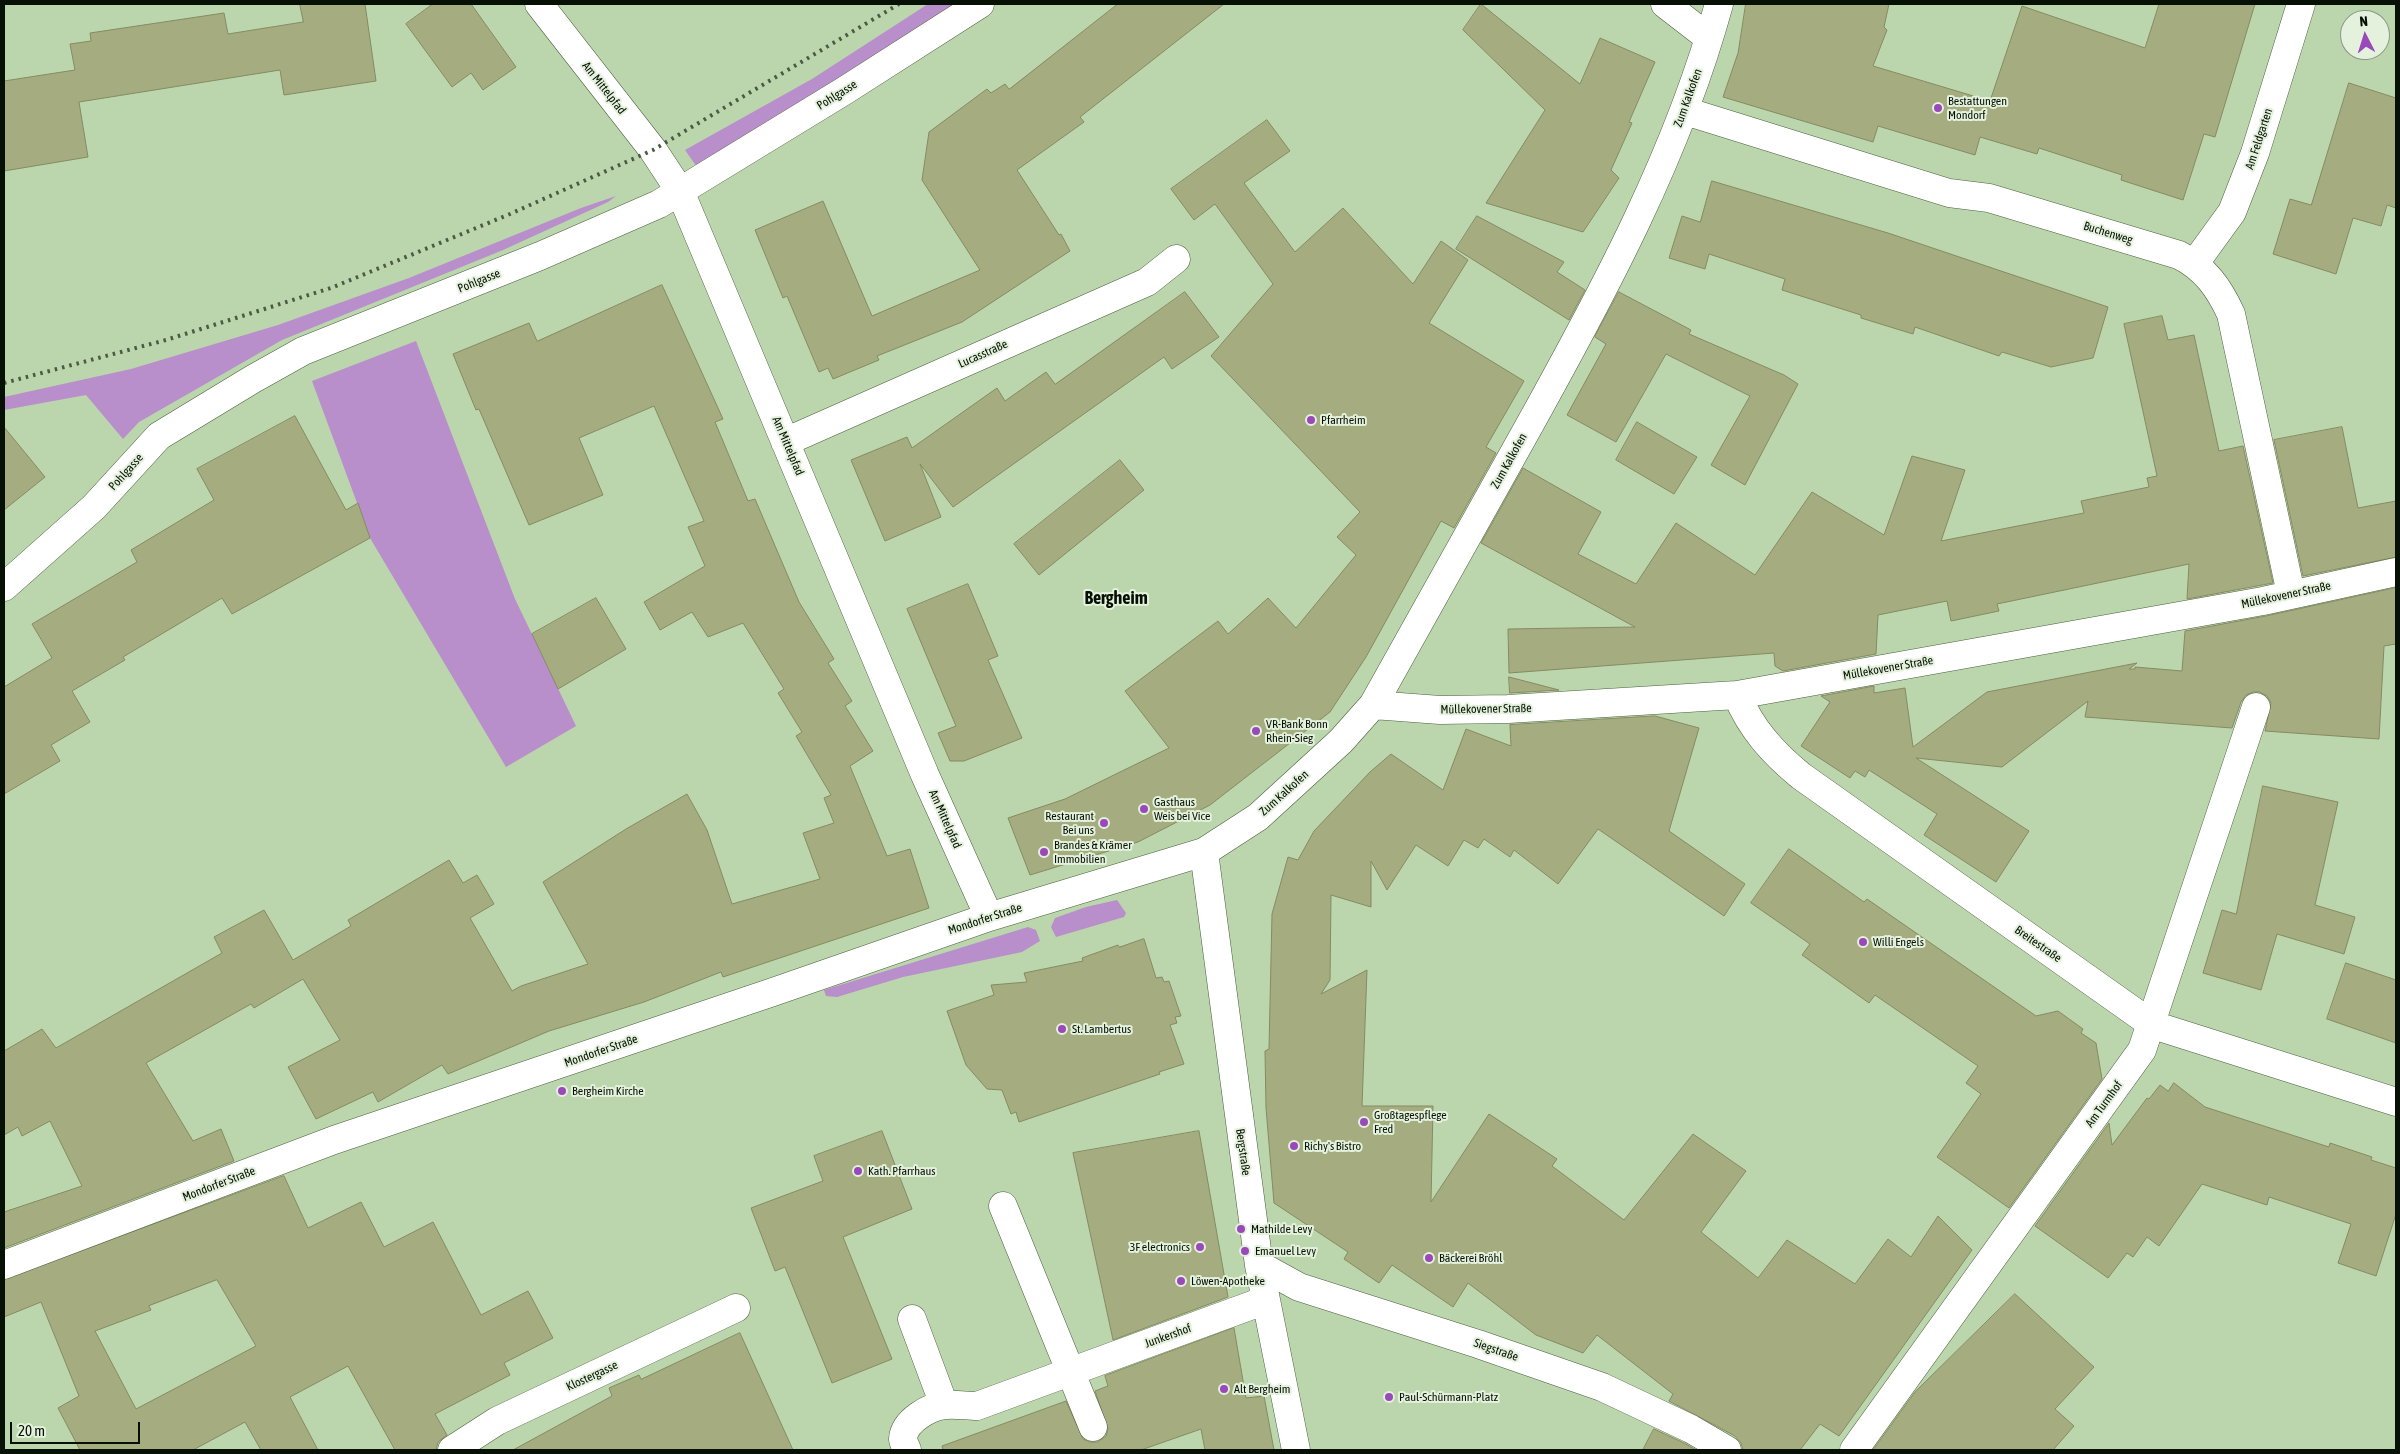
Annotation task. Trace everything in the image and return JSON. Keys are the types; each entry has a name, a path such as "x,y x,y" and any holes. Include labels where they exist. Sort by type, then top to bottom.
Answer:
{"street":[{"name":"Am Mittelpfad","path":"538,4 653,150 680,191 925,775 989,917"},
{"name":"Pohlgasse","path":"4,587 94,507 158,436 252,379 302,351 540,256 659,204 844,91 980,4"},
{"path":"1665,4 1710,38"},
{"name":"Zum Kalkofen","path":"1204,852 1258,817 1341,741 1373,705 1585,324 1638,221 1685,111 1710,38 1719,4"},
{"name":"Am Feldgarten","path":"2195,263 2232,212 2255,153 2301,4"},
{"name":"Buchenweg","path":"1685,111 1949,193 1989,198 2008,203 2179,255 2195,263 2219,289 2231,314 2291,594"},
{"name":"Lucasstraße","path":"786,442 1147,282 1176,259"},
{"name":"Müllekovener Straße","path":"1373,705 1440,710 1508,709 1737,695 2263,601 2396,572"},
{"name":"Breitestraße","path":"1737,695 1746,716 1760,737 1778,757 1801,776 2153,1025 2396,1102"},
{"name":"Am Turmhof","path":"1854,1450 2142,1050 2153,1025 2256,707"},
{"name":"Mondorfer Straße","path":"4,1264 334,1140 989,917 1204,852"},
{"name":"Bergstraße","path":"1204,852 1259,1265 1283,1374 1296,1450"},
{"path":"1003,1206 1093,1427"},
{"name":"Siegstraße","path":"1259,1265 1299,1287 1478,1344 1602,1387 1691,1429 1727,1450"},
{"name":"Junkershof","path":"907,1450 903,1440 907,1428 914,1418 944,1405 977,1406 1266,1300"},
{"name":"Klostergasse","path":"452,1450 497,1421 736,1308"},
{"path":"912,1319 944,1405"}],"shaded area":[{"path":"928,4 963,4 699,170 685,150 812,79"},
{"path":"616,196 608,202 503,250 282,340 139,422 123,439 86,395 4,410 4,397 131,369 278,325 409,278 581,208"},
{"path":"416,341 515,599 576,726 506,767 370,538 312,381"},
{"path":"1117,900 1126,913 1124,917 1056,937 1051,927 1055,918 1086,907"},
{"path":"1028,927 1036,930 1040,941 1022,952 903,977 837,997 826,996 824,990"}],"building":[{"path":"300,4 365,4 376,81 284,95 280,70 79,102 88,157 4,171 4,81 75,70 70,44 91,41 90,33 224,13 228,34 303,22"},
{"path":"433,4 471,4 516,67 483,90 471,73 452,87 406,24"},
{"path":"1118,4 1224,4 1080,117 1084,122 1017,170 1059,235 1061,234 1070,251 962,322 877,356 879,360 833,379 828,368 819,372 787,296 783,298 755,230 823,201 872,316 980,270 922,180 929,132 987,89 991,93 1005,84 1009,89"},
{"path":"1481,4 1580,84 1600,38 1655,62 1629,122 1632,123 1611,170 1619,178 1583,232 1486,203 1545,110 1463,30"},
{"path":"1746,4 1889,4 1884,27 1887,30 1873,66 1990,101 2022,6 2145,48 2159,4 2255,4 2215,137 2204,134 2183,200 2121,180 2122,175 2039,148 2037,154 1980,137 1975,155 1878,126 1873,142 1723,97 1738,53"},
{"path":"2349,83 2396,98 2396,208 2387,205 2381,226 2353,218 2336,274 2273,254 2290,199 2311,205"},
{"path":"1267,120 1290,151 1244,183 1295,252 1343,208 1413,284 1441,241 1468,260 1429,323 1524,381 1486,447 1496,453 1454,528 1441,521 1366,657 1330,712 1210,805 1138,842 1030,875 1008,818 1065,799 1169,748 1125,691 1218,621 1228,634 1268,598 1296,628 1356,555 1337,537 1360,512 1211,356 1273,284 1215,204 1194,220 1171,189"},
{"path":"1712,181 1888,233 2108,307 2093,358 2051,367 2002,352 1999,356 1915,327 1913,334 1861,318 1861,315 1782,290 1785,279 1709,254 1705,269 1669,258 1682,216 1700,222"},
{"path":"1477,216 1564,262 1557,272 1585,290 1569,320 1456,249"},
{"path":"662,285 723,419 715,422 748,501 755,499 799,602 834,659 828,663 852,701 845,706 873,751 850,766 887,856 910,849 929,908 723,977 721,972 644,1002 549,1031 448,1074 442,1065 378,1102 373,1092 316,1119 288,1067 340,1040 303,979 254,1008 251,1004 146,1063 193,1141 221,1129 234,1161 4,1248 4,1212 82,1186 50,1121 22,1136 18,1127 4,1135 4,1051 42,1029 56,1048 222,953 214,937 264,910 293,960 351,926 348,920 449,860 463,883 477,875 494,904 470,918 512,991 521,986 588,964 543,882 626,829 687,794 707,830 732,904 820,879 803,833 834,823 824,798 831,795 796,736 802,732 778,693 784,689 743,623 708,637 692,612 660,630 644,602 705,566 688,527 704,521 654,406 579,438 603,495 529,525 479,409 476,410 453,354 529,323 537,341"},
{"path":"1185,292 1219,337 1172,369 1164,357 953,507 920,464 941,517 885,541 851,460 907,437 912,448 997,388 1005,401 1046,372 1055,384"},
{"path":"1619,292 1691,330 1689,334 1784,375 1798,384 1745,485 1711,465 1750,396 1666,354 1616,442 1567,415 1606,344 1595,337"},
{"path":"2162,316 2168,340 2194,335 2219,451 2243,446 2273,583 2187,599 2189,564 1997,604 1999,611 1951,621 1947,601 1878,615 1876,654 1783,671 1775,666 1774,653 1509,673 1508,629 1635,627 1481,543 1523,468 1601,512 1578,554 1636,584 1676,523 1755,575 1812,492 1884,535 1912,456 1965,470 1941,541 2084,513 2081,501 2149,487 2147,478 2157,476 2124,324"},
{"path":"295,416 346,510 358,503 370,538 232,614 222,598 123,657 125,660 72,691 90,722 51,745 60,761 4,794 4,687 52,658 32,624 137,562 131,550 214,500 197,469"},
{"path":"1637,422 1697,457 1674,494 1616,460"},
{"path":"4,427 45,477 4,510"},
{"path":"2342,427 2358,508 2396,501 2396,557 2303,576 2274,440"},
{"path":"1120,460 1144,490 1039,575 1014,544"},
{"path":"968,584 998,656 988,660 1022,738 964,761 950,761 938,733 956,726 907,609"},
{"path":"2396,588 2396,644 2384,646 2379,739 2265,731 2271,703 2267,696 2260,692 2253,692 2246,695 2241,702 2232,728 2085,717 2088,701 2002,767 1916,758 2029,831 1996,882 1924,835 1937,814 1869,770 1865,777 1855,771 1850,778 1801,746 1830,702 1821,696 1874,686 1874,693 1905,688 1913,747 1987,692 2137,663 2129,669 2135,669 2135,667 2182,671 2185,631"},
{"path":"596,598 626,649 558,689 532,634"},
{"path":"1509,677 1559,690 1510,693"},
{"path":"1655,716 1699,728 1669,831 1745,884 1724,916 1598,829 1558,884 1514,850 1510,857 1484,839 1478,848 1464,840 1448,866 1416,845 1387,890 1371,861 1371,907 1331,895 1330,980 1321,994 1367,970 1362,1106 1433,1106 1431,1202 1489,1114 1557,1159 1552,1166 1624,1220 1693,1134 1746,1171 1701,1232 1758,1278 1787,1240 1855,1284 1888,1239 1911,1257 1938,1216 1972,1250 1839,1436 1820,1424 1800,1450 1743,1450 1741,1443 1735,1436 1669,1401 1673,1394 1597,1335 1583,1353 1536,1335 1468,1283 1453,1307 1392,1265 1379,1283 1344,1259 1348,1252 1274,1203 1266,1108 1265,1051 1269,1049 1272,914 1288,857 1298,860 1314,831 1370,772 1391,754 1443,790 1466,729 1511,746 1510,725"},
{"path":"2263,786 2338,802 2315,905 2355,917 2344,954 2277,934 2261,990 2203,973 2222,910 2236,914"},
{"path":"1789,849 1864,902 1867,899 2036,1016 2058,1011 2083,1029 2081,1033 2096,1043 2102,1079 2009,1208 1937,1157 1981,1094 1966,1083 1978,1066 1875,995 1869,1003 1802,955 1810,944 1751,903"},
{"name":"St. Lambertus","path":"1144,939 1156,978 1162,977 1164,982 1169,981 1181,1016 1175,1017 1177,1023 1170,1025 1184,1064 1019,1122 1016,1112 1011,1114 1002,1090 987,1089 966,1065 947,1011 994,995 991,985 1027,982 1024,973 1083,961 1082,958 1118,945 1119,947"},
{"path":"2346,963 2396,980 2396,1043 2327,1019"},
{"path":"2174,1083 2205,1107 2329,1147 2330,1143 2372,1157 2371,1160 2396,1168 2396,1214 2376,1276 2338,1263 2351,1224 2269,1197 2267,1205 2202,1184 2159,1246 2147,1237 2133,1257 2127,1253 2108,1278 2035,1226 2109,1123 2112,1145 2147,1098 2149,1099 2160,1085 2168,1091"},
{"path":"882,1131 912,1209 843,1237 892,1359 832,1383 785,1267 775,1271 751,1208 823,1181 814,1156"},
{"path":"1199,1131 1228,1297 1113,1340 1073,1153"},
{"path":"284,1176 308,1228 361,1202 384,1247 433,1222 481,1315 528,1291 553,1338 504,1363 510,1375 435,1414 447,1435 438,1442 436,1450 395,1450 348,1366 290,1397 318,1450 261,1450 245,1422 193,1450 80,1450 58,1408 79,1396 41,1302 4,1317 4,1280","holes":["217,1280 256,1346 136,1409 95,1331 151,1310 149,1306"]},
{"path":"2015,1294 2094,1367 2055,1409 2074,1426 2053,1450 1873,1450 1915,1392"},
{"path":"1234,1328 1246,1398 1264,1396 1274,1450 1205,1450 1201,1429 1141,1450 943,1450 942,1446 1066,1401 1083,1439 1090,1442 1098,1442 1106,1436 1108,1429 1095,1391 1108,1386 1105,1376"},
{"path":"740,1333 793,1450 513,1450 612,1396 609,1388 639,1375 641,1379"},
{"path":"1654,1429 1684,1443 1696,1450 1643,1450"}],"railway":[{"path":"4,383 166,340 331,288 510,214 653,150 899,4"}],"place":[{"name":"Bestattungen Mondorf","path":"1938,108"},
{"name":"Pfarrheim","path":"1311,420"},
{"name":"VR-Bank Bonn Rhein-Sieg","path":"1256,731"},
{"name":"Gasthaus Weis bei Vice","path":"1144,809"},
{"name":"Restaurant Bei uns","path":"1104,823"},
{"name":"Brandes & Krämer Immobilien","path":"1044,852"},
{"name":"Willi Engels","path":"1863,942"},
{"name":"St. Lambertus","path":"1062,1029"},
{"name":"Bergheim Kirche","path":"562,1091"},
{"name":"Großtagespflege Fred","path":"1364,1122"},
{"name":"Richy's Bistro","path":"1294,1146"},
{"name":"Kath. Pfarrhaus","path":"858,1171"},
{"name":"Mathilde Levy","path":"1241,1229"},
{"name":"3F electronics","path":"1200,1247"},
{"name":"Emanuel Levy","path":"1245,1251"},
{"name":"Bäckerei Bröhl","path":"1429,1258"},
{"name":"Löwen-Apotheke","path":"1181,1281"},
{"name":"Alt Bergheim","path":"1224,1389"},
{"name":"Paul-Schürmann-Platz","path":"1389,1397"}],"district":[{"name":"Bergheim","path":"1116,598"}]}
